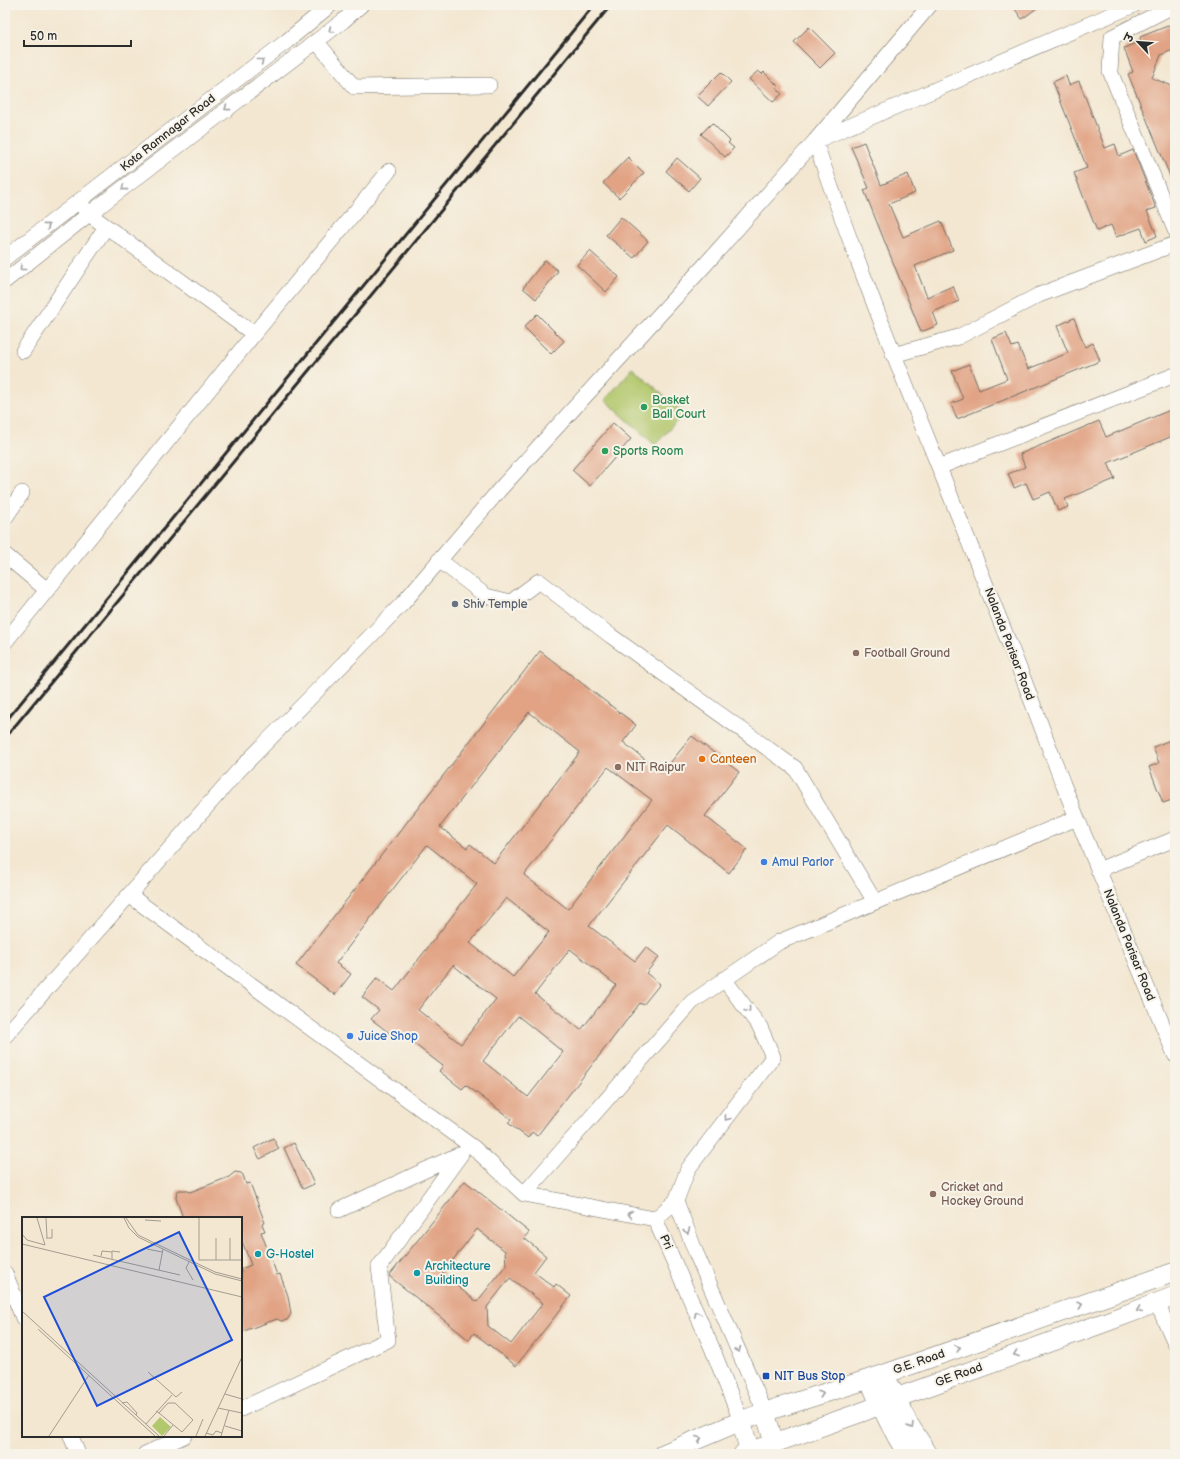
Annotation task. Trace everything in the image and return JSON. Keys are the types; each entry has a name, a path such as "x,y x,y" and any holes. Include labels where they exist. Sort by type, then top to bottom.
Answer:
{"main road":[{"name":"G.E. Road","path":"663,1454 765,1412 877,1376 1175,1272"},
{"name":"GE Road","path":"746,1453 1175,1296"},
{"path":"877,1376 888,1401 895,1434 907,1454"},
{"path":"888,1401 908,1423 928,1454"},
{"path":"765,1412 774,1443"},
{"path":"741,1421 746,1453"}],"street":[{"name":"Kota Ramnagar Road","path":"5,258 287,41 330,5"},
{"path":"5,281 89,214 361,5"},
{"path":"5,1036 238,771 403,603 501,488 704,266 815,141 930,5"},
{"path":"815,141 1134,5"},
{"path":"1175,5 1112,37 1110,71 1175,230"},
{"path":"316,41 354,87 489,85"},
{"name":"Nalanda Parisar Road","path":"815,141 893,355 939,467 1077,818 1175,1055"},
{"path":"5,642 254,334 389,171"},
{"path":"78,202 89,214 106,227 254,334"},
{"path":"23,351 106,227"},
{"path":"893,355 958,337 1039,295 1175,244"},
{"path":"939,467 1175,375"},
{"path":"5,518 22,493"},
{"path":"5,555 47,590"},
{"path":"439,560 486,596 511,602 539,581 610,636 795,768 875,902"},
{"path":"524,1194 692,1002 778,942 1077,818"},
{"path":"1098,870 1175,840"},
{"path":"129,895 524,1194 655,1218 676,1201 688,1169 773,1057 760,1026 724,980"},
{"path":"339,1210 468,1151"},
{"path":"242,1409 388,1340 379,1267 468,1151"},
{"path":"676,1201 696,1253 765,1412"},
{"name":"Pri","path":"655,1218 729,1388 741,1421"},
{"path":"5,1273 22,1316"},
{"path":"1157,1303 1175,1343"},
{"path":"71,1437 78,1454"},
{"path":"146,1454 182,1437"}],"green space":[{"name":"Basket Ball Court","path":"633,368 684,413 655,445 605,400"}],"building":[{"path":"1012,5 1041,5 1022,19"},
{"path":"1175,23 1175,53 1170,51 1161,55 1152,78 1175,87 1175,188 1128,74 1133,72 1124,48 1141,41 1140,37"},
{"path":"809,27 835,53 820,68 794,42"},
{"path":"758,71 762,74 764,72 778,86 776,88 782,94 773,102 749,79"},
{"path":"721,72 731,82 708,106 697,96"},
{"path":"1066,76 1069,85 1079,81 1105,148 1115,144 1119,156 1133,150 1156,208 1147,211 1157,236 1146,241 1141,228 1116,237 1111,225 1097,231 1074,173 1087,168 1053,82"},
{"path":"712,123 730,141 728,143 734,148 725,157 701,134"},
{"path":"864,142 881,185 908,174 915,193 889,204 903,237 941,221 953,250 915,266 927,297 953,286 959,301 933,312 938,325 921,332 864,190 869,188 851,147"},
{"path":"628,157 644,173 619,198 603,183"},
{"path":"677,158 700,178 689,191 666,171"},
{"path":"621,217 648,241 634,258 606,235"},
{"path":"590,251 619,277 606,292 577,265"},
{"path":"545,260 558,271 536,299 523,288"},
{"path":"537,314 564,341 551,354 524,327"},
{"path":"1074,318 1085,347 1093,343 1100,361 957,419 951,404 963,399 952,371 969,364 979,390 1007,379 992,339 1006,333 1012,347 1018,345 1028,369 1068,353 1057,326"},
{"path":"1175,408 1175,435 1108,463 1115,479 1065,499 1068,507 1058,511 1050,492 1033,499 1026,483 1014,488 1008,474 1025,467 1020,454 1099,421 1106,437"},
{"name":"Sports Room","path":"613,423 631,439 590,486 572,470"},
{"path":"540,651 636,725 623,742 662,773 692,736 739,772 705,816 747,849 729,873 668,825 589,926 635,961 646,947 659,957 646,973 660,984 643,1005 640,1003 537,1136 532,1132 528,1138 508,1123 511,1119 466,1085 462,1089 439,1071 443,1066 400,1033 396,1038 371,1019 379,1010 362,997 377,978 394,991 477,884 427,845 336,963 351,974 335,995 296,965","holes":["529,712 580,752 494,863 470,844 467,848 440,827","608,767 652,800 568,909 524,875","506,898 549,932 513,977 470,943","570,949 616,985 581,1030 535,994","453,965 496,999 461,1044 418,1010","518,1016 563,1052 528,1097 483,1061"]},
{"path":"1175,738 1175,799 1163,803 1149,767 1159,763 1153,747"},
{"path":"273,1138 279,1149 260,1159 254,1148"},
{"path":"294,1143 314,1184 303,1189 284,1148"},
{"name":"G-Hostel","path":"235,1172 241,1173 246,1184 250,1183 265,1223 262,1224 265,1231 261,1232 277,1275 280,1274 288,1296 291,1314 287,1320 281,1321 277,1319 242,1332 242,1269 251,1265 242,1241 242,1217 183,1217 176,1198 179,1190 190,1192 229,1177"},
{"name":"Architecture Building","path":"465,1181 529,1232 524,1238 546,1256 534,1272 554,1287 556,1284 571,1296 516,1366 474,1333 469,1340 389,1276","holes":["477,1229 505,1251 506,1265 477,1302 442,1274","510,1278 543,1303 511,1344 488,1326 487,1307"]}],"railway":[{"path":"5,722 594,5"},
{"path":"5,738 611,5"}],"place":[{"name":"Basket Ball Court","path":"644,407"},
{"name":"Sports Room","path":"605,451"},
{"name":"Shiv Temple","path":"455,604"},
{"name":"Football Ground","path":"856,653"},
{"name":"Canteen","path":"702,759"},
{"name":"NIT Raipur","path":"618,767"},
{"name":"Amul Parlor","path":"764,862"},
{"name":"Juice Shop","path":"350,1036"},
{"name":"Cricket and Hockey Ground","path":"933,1194"},
{"name":"G-Hostel","path":"258,1254"},
{"name":"Architecture Building","path":"417,1273"},
{"name":"NIT Bus Stop","path":"766,1376"}]}
